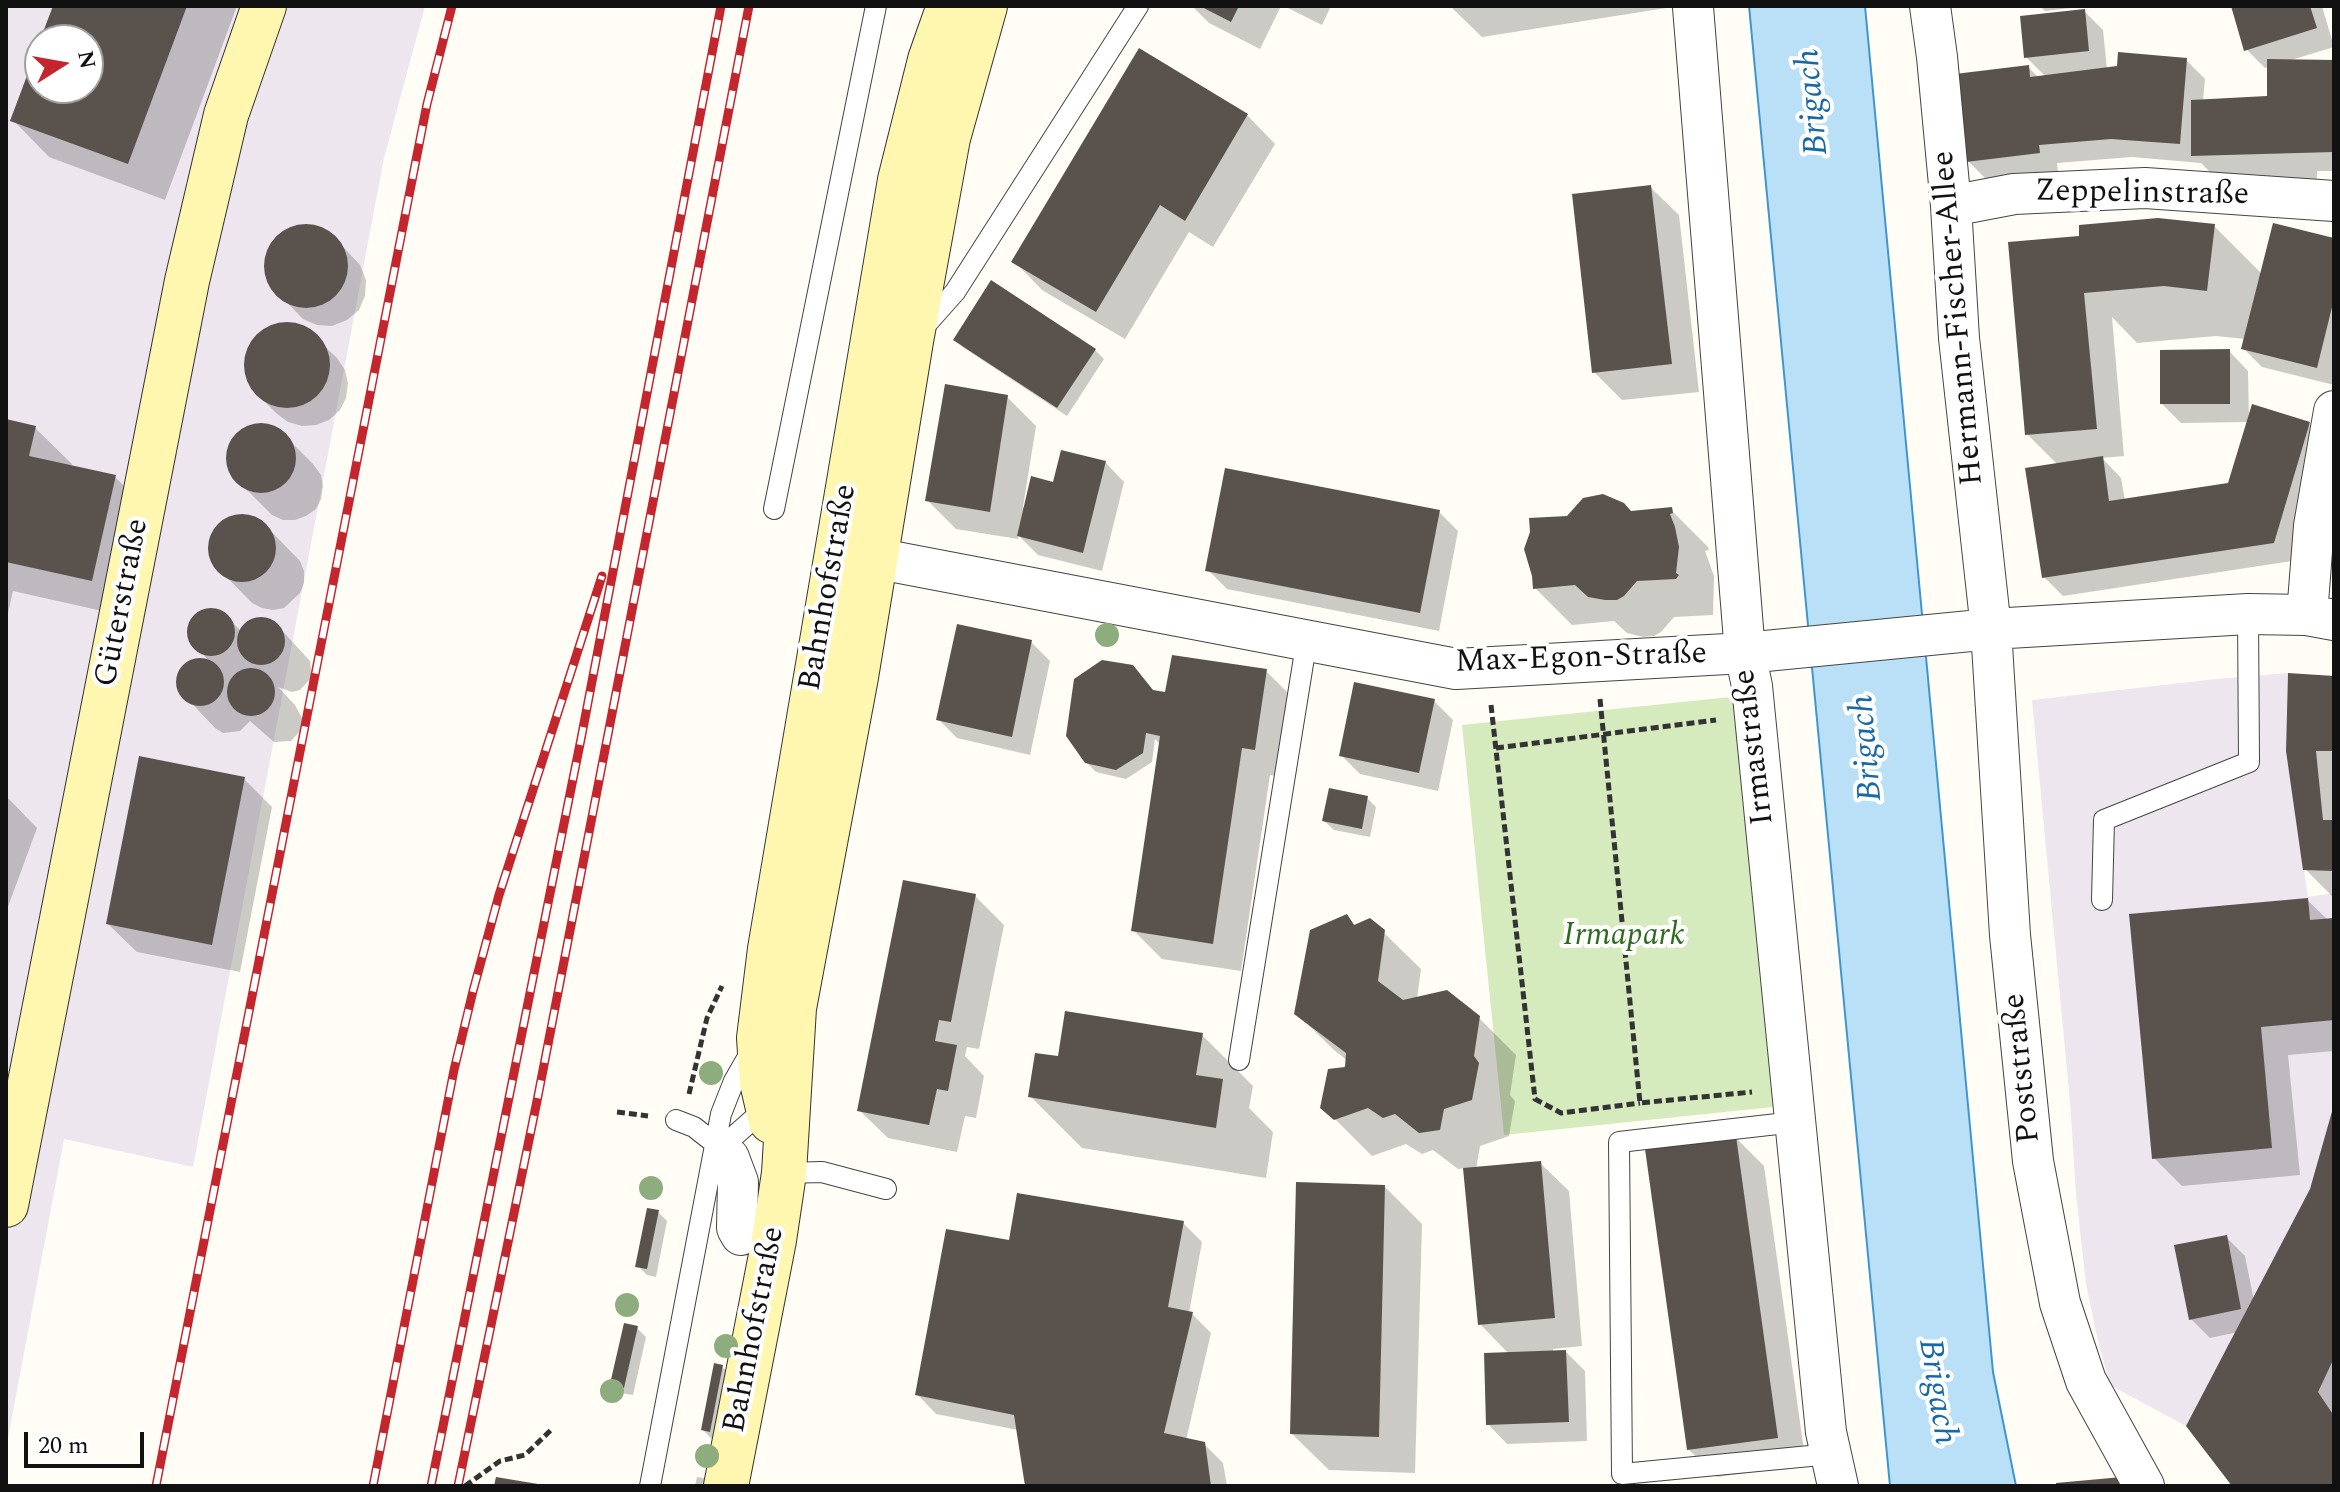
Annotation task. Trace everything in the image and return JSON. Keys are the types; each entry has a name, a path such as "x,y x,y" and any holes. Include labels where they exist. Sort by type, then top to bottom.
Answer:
{"main road":[{"name":"Güterstraße","path":"6,1205 187,281 226,115 264,6"},
{"name":"Bahnhofstraße","path":"779,1096 762,1082 759,1038 770,949 856,555 911,341 948,138 962,17"},
{"name":"Bahnhofstraße","path":"726,1486 784,1173 779,1096 856,677 856,555 900,180 962,17"}],"street":[{"name":"Hermann-Fischer-Allee","path":"1930,6 1951,206 1959,338 1991,629"},
{"name":"Irmastraße","path":"1693,7 1745,653 1755,714 1826,1432 1834,1470"},
{"name":"Zeppelinstraße","path":"1951,206 2014,194 2145,188 2334,201"},
{"path":"2320,617 2314,526 2334,411"},
{"name":"Max-Egon-Straße","path":"856,555 1456,669 1745,653 1991,629 2248,614 2320,617"},
{"name":"Poststraße","path":"1991,629 2010,935 2033,1161 2060,1303 2086,1381 2144,1486"},
{"path":"720,1151 738,1182 737,1228 741,1235"}],"lane":[{"path":"774,509 876,6"},
{"path":"911,341 955,292 1138,6"},
{"path":"2102,900 2104,820 2249,762 2248,614"},
{"path":"1239,1060 1307,639"},
{"path":"650,1486 720,1151 721,1114 734,1081 759,1038"},
{"path":"720,1151 779,1096"},
{"path":"1793,1105 1619,1142 1622,1474 1834,1470"},
{"path":"676,1120 694,1127 720,1151"},
{"path":"784,1173 822,1172 886,1189"}],"path":[{"path":"1599,692 1640,1103"},
{"path":"1490,696 1535,1099 1561,1113 1640,1103 1793,1105"},
{"path":"1496,748 1716,720"},
{"path":"676,1120 686,1102 707,1018 719,990 732,973 770,949"},
{"path":"465,1486 500,1461 525,1455 551,1430"}],"shaded area":[{"path":"6,6 425,6 384,158 193,1167 64,1139 6,1449"},
{"path":"2288,673 2286,751 2308,897 2334,893 2334,1486 2232,1486 2186,1426 2110,1385 2098,1341 2086,1284 2076,1194 2032,700"}],"green space":[{"name":"Irmapark","path":"1740,696 1782,1106 1504,1135 1462,725"}],"water":[{"name":"Brigach","path":"1749,6 1865,6 1993,1372 2016,1486 1890,1486"}],"building":[{"path":"53,6 187,6 128,164 10,121 24,84 24,104 104,104 104,24 46,24"},
{"path":"1200,6 1239,6 1231,22"},
{"path":"2231,6 2310,6 2317,28 2244,51"},
{"path":"2085,9 2089,51 2024,58 2020,16"},
{"path":"1139,48 1248,114 1185,221 1160,205 1096,312 1011,262"},
{"path":"2118,52 2187,58 2180,144 2111,139 2039,145 2040,153 1966,162 1955,74 2029,65 2030,77 2117,66"},
{"path":"2267,59 2334,60 2334,152 2191,156 2191,100 2267,96"},
{"path":"1651,185 1672,364 1592,373 1572,194"},
{"path":"2158,218 2215,224 2207,291 2164,286 2084,293 2097,429 2025,435 2008,242 2079,236 2079,225"},
{"path":"2273,223 2334,238 2334,299 2317,368 2241,349"},
{"path":"306,224 329,231 341,243 348,266 341,289 329,301 306,308 283,301 271,289 264,266 271,243 283,231"},
{"path":"991,280 1096,349 1057,408 953,340"},
{"path":"287,322 303,326 317,335 326,349 330,365 326,381 317,395 303,404 287,408 271,404 257,395 248,381 244,365 248,349 257,335 271,326"},
{"path":"2230,349 2230,404 2160,404 2160,350"},
{"path":"945,384 1008,395 990,512 925,501"},
{"path":"2252,404 2310,422 2274,543 2042,578 2025,468 2103,456 2109,501 2228,483"},
{"path":"6,419 36,426 29,456 116,475 92,581 6,562"},
{"path":"261,423 280,429 290,439 296,458 290,477 280,487 261,493 242,487 232,477 226,458 232,439 242,429"},
{"path":"1061,450 1106,461 1083,553 1017,536 1031,476 1053,482"},
{"path":"1225,468 1440,510 1420,613 1205,571"},
{"path":"1603,494 1624,503 1631,511 1672,507 1673,513 1670,514 1679,547 1676,573 1679,575 1676,579 1637,581 1617,600 1588,597 1575,585 1533,589 1524,549 1530,532 1529,518 1567,516 1583,498"},
{"path":"242,514 266,524 276,548 266,572 242,582 218,572 208,548 218,524"},
{"path":"211,608 228,615 235,632 228,649 211,656 194,649 187,632 194,615"},
{"path":"261,617 278,624 285,641 278,658 261,665 244,658 237,641 244,624"},
{"path":"957,624 1032,640 1012,737 936,720"},
{"path":"1172,655 1267,669 1255,750 1242,748 1213,944 1131,931 1160,736 1146,733 1143,753 1116,770 1085,763 1066,736 1074,679 1102,660 1133,665 1153,690 1165,692"},
{"path":"200,658 217,665 224,682 217,699 200,706 183,699 176,682 183,665"},
{"path":"251,668 268,675 275,692 268,709 251,716 234,709 227,692 234,675"},
{"path":"2288,673 2334,676 2334,751 2316,751 2323,820 2334,820 2334,871 2303,870 2286,751"},
{"path":"1354,682 1435,699 1419,773 1339,756"},
{"path":"139,756 245,777 212,945 106,924"},
{"path":"1329,788 1368,796 1362,829 1322,821"},
{"path":"903,880 976,894 951,1022 939,1020 935,1041 957,1045 948,1091 937,1089 929,1125 857,1111"},
{"path":"2308,898 2310,920 2334,918 2334,1020 2261,1027 2272,1148 2152,1159 2129,914"},
{"path":"1347,914 1354,925 1370,918 1385,930 1378,981 1403,1000 1447,990 1480,1016 1474,1056 1479,1063 1472,1100 1444,1109 1440,1130 1419,1133 1395,1114 1383,1118 1368,1108 1334,1120 1320,1108 1328,1069 1345,1067 1346,1053 1294,1014 1310,930"},
{"path":"1065,1011 1203,1033 1196,1075 1223,1079 1216,1128 1028,1097 1035,1053 1058,1056"},
{"path":"2333,1108 2334,1358 2318,1392 2334,1416 2334,1486 2232,1486 2186,1426 2310,1189"},
{"path":"1736,1136 1778,1438 1687,1450 1645,1149"},
{"path":"1541,1161 1555,1318 1478,1325 1463,1168"},
{"path":"1296,1182 1385,1185 1379,1437 1290,1434"},
{"path":"1017,1193 1184,1221 1168,1307 1193,1312 1164,1433 1205,1442 1211,1486 1025,1486 1014,1415 915,1395 946,1229 1009,1240"},
{"path":"647,1208 659,1210 647,1269 635,1267"},
{"path":"2227,1235 2241,1309 2189,1320 2174,1245"},
{"path":"624,1323 638,1326 624,1388 610,1384"},
{"path":"1566,1350 1569,1422 1486,1425 1484,1353"},
{"path":"714,1363 723,1365 710,1432 701,1430"},
{"path":"496,1477 538,1484 538,1486 494,1486"},
{"path":"2122,1477 2123,1486 2056,1486 2056,1483"}],"railway":[{"path":"156,1486 427,104 452,6"},
{"path":"431,1486 581,739 721,6"},
{"path":"458,1486 537,1101 749,6"},
{"path":"373,1486 454,1070 473,991 499,895 602,576"}]}
